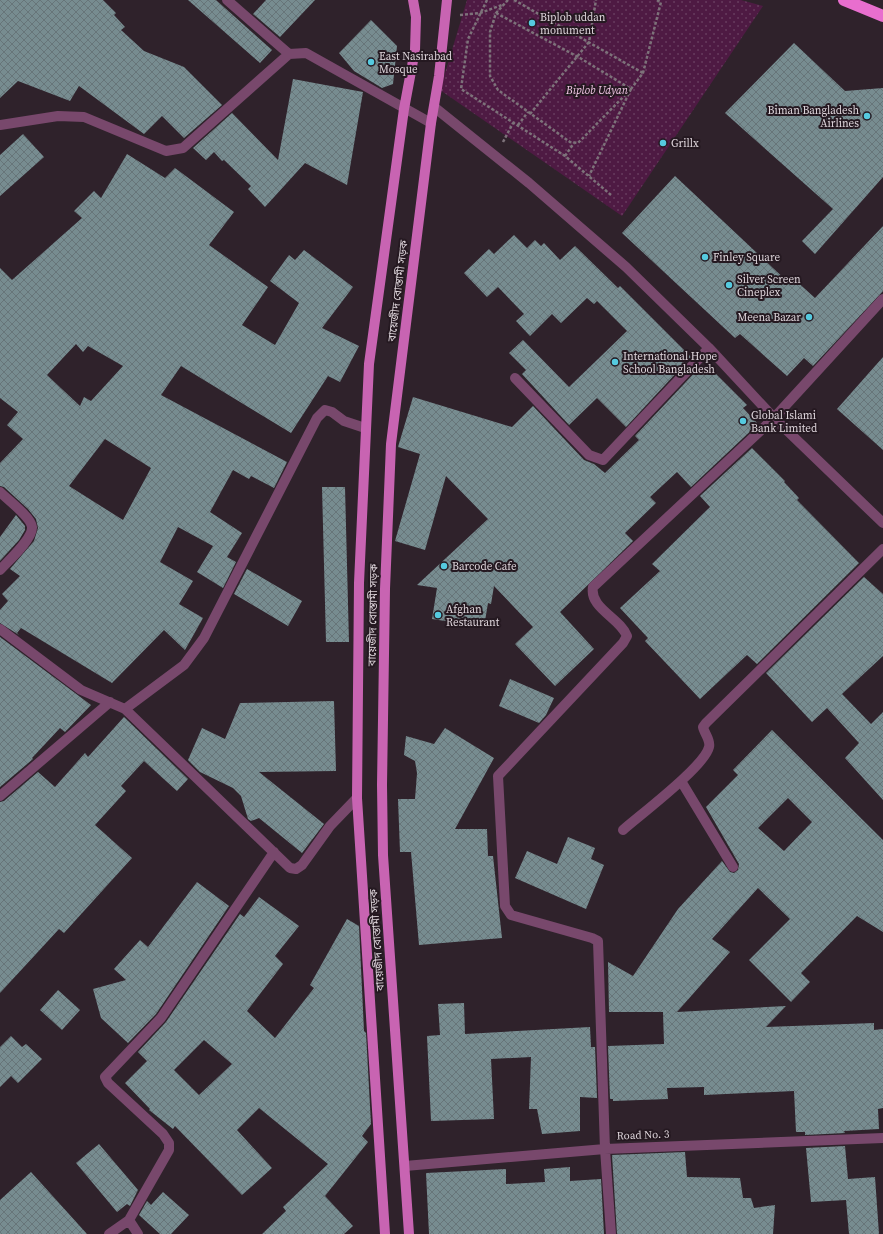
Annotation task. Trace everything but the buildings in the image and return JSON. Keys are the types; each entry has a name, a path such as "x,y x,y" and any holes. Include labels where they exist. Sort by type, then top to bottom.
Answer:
{"highway":[{"path":"844,0 883,16"}],"main road":[{"name":"বায়েজীদ বোস্তামী সড়ক","path":"385,1234 357,798 359,583 369,364 404,109 415,50 416,17 413,0"},
{"name":"বায়েজীদ বোস্তামী সড়ক","path":"409,1234 382,855 385,589 391,444 431,123 447,16 447,0"}],"street":[{"path":"228,0 289,54"},
{"path":"0,126 58,116 84,117 166,151 183,148 289,54 306,53 327,63 404,109 431,123"},
{"path":"434,107 495,156 626,268 709,348 774,418 883,523"},
{"path":"611,1234 605,1149 598,941 511,915 507,910 505,906 498,776 623,643 627,636 624,629 595,601 592,594 593,587 774,418 883,299"},
{"path":"515,378 589,455 603,460 709,348"},
{"path":"125,709 184,665 204,638 317,418 325,410 332,412 344,421 365,428"},
{"path":"0,492 28,519 32,527 30,536 0,570"},
{"path":"623,830 681,781 709,748 710,743 703,726 883,549"},
{"path":"0,629 81,690 125,709 290,868 296,869 302,865 330,826 357,798"},
{"path":"0,796 110,702"},
{"path":"681,781 733,867"},
{"path":"109,1234 129,1220 169,1150 169,1143 163,1134 108,1083 105,1077 161,1018 274,852"},
{"name":"Road No. 3","path":"405,1166 605,1149 883,1138"},
{"path":"129,1220 138,1234"}],"path":[{"path":"487,0 468,40 462,89 565,156 611,195"},
{"path":"508,0 496,13 490,32 490,76 498,90 570,142 578,142 631,89 643,73 661,2 656,0"},
{"path":"514,0 643,73"},
{"path":"518,126 589,42 596,0"},
{"path":"480,13 504,4"},
{"path":"496,13 577,57 631,89"},
{"path":"589,176 631,89"},
{"path":"495,156 513,123"},
{"path":"565,156 574,142"}],"green space":[{"name":"Biplob Udyan","path":"467,0 741,0 763,6 622,216 440,90"}],"place":[{"name":"Biplob uddan monument","path":"532,23"},
{"name":"East Nasirabad Mosque","path":"371,62"},
{"name":"Biman Bangladesh Airlines","path":"867,116"},
{"name":"Grillx","path":"663,143"},
{"name":"Finley Square","path":"705,257"},
{"name":"Silver Screen Cineplex","path":"729,285"},
{"name":"Meena Bazar","path":"809,317"},
{"name":"International Hope School Bangladesh","path":"615,362"},
{"name":"Global Islami Bank Limited","path":"743,421"},
{"name":"Barcode Cafe","path":"444,566"},
{"name":"Afghan Restaurant","path":"438,615"}]}
